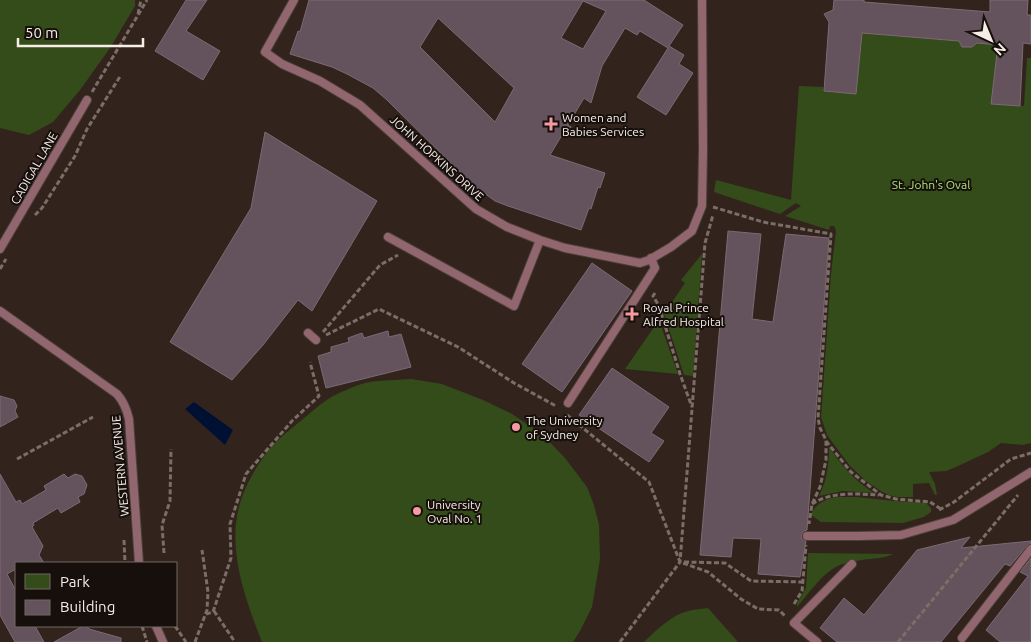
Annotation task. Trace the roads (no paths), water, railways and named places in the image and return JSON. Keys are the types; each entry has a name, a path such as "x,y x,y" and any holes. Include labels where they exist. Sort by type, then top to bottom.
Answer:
{"lane":[{"name":"JOHN HOPKINS DRIVE","path":"294,0 265,52 282,64 320,81 360,105 476,209 506,226 565,248 640,263 671,247 692,231 702,206 702,0"},
{"name":"CADIGAL LANE","path":"0,249 88,100"},
{"path":"388,237 514,306 540,240"},
{"path":"568,403 655,268 651,258"},
{"name":"WESTERN AVENUE","path":"0,310 117,394 122,400 129,419 139,562"},
{"path":"308,333 316,340"},
{"path":"807,536 901,535 953,520 1031,472"},
{"path":"962,638 1031,550"},
{"path":"817,642 794,623 852,564"},
{"path":"157,629 163,642"}],"water":[{"path":"194,402 233,430 225,445 185,409"}],"place":[{"name":"Women and Babies Services","path":"551,124"},
{"name":"Royal Prince Alfred Hospital","path":"632,314"},
{"name":"The University of Sydney","path":"516,427"},
{"name":"University Oval No. 1","path":"417,511"}],"park label":[{"name":"St. John's Oval","path":"931,184"}]}
